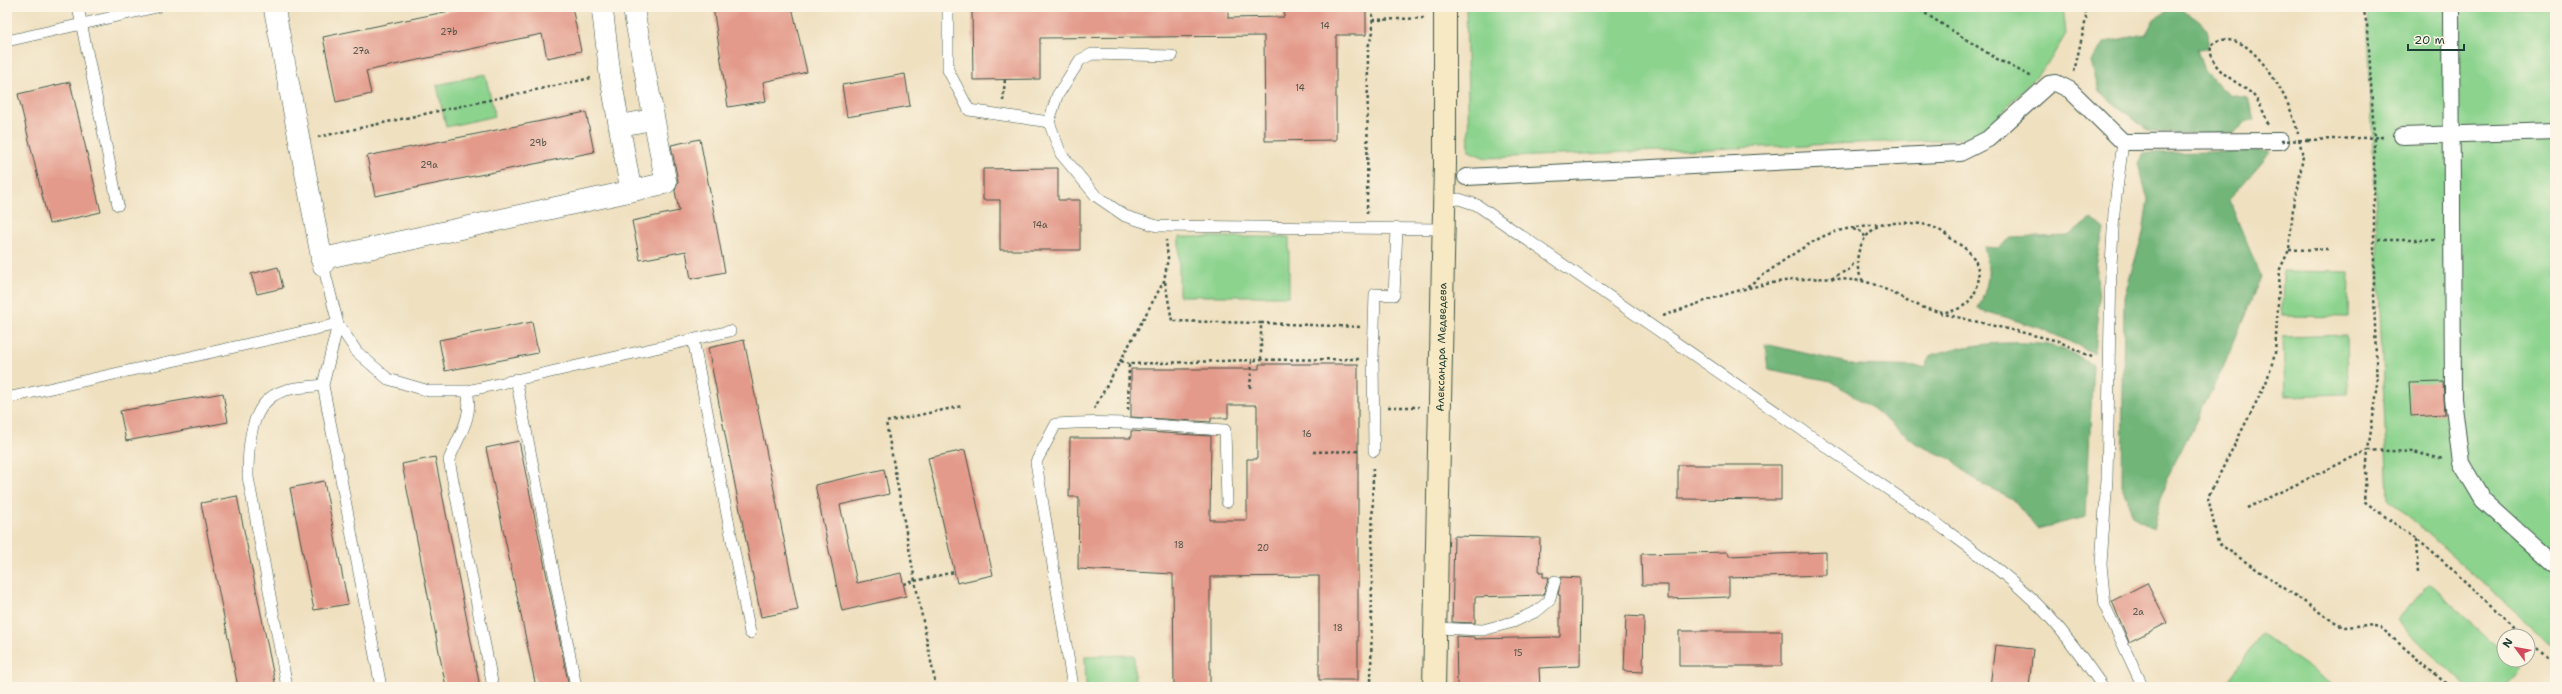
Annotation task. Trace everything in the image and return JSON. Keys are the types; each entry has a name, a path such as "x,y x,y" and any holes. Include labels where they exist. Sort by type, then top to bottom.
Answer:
{"main road":[{"name":"Александра Медведева","path":"1434,687 1444,229 1445,12"}],"street":[{"path":"274,7 298,141 322,262 666,183 633,7"},
{"path":"602,7 610,74 631,191"},
{"path":"2452,7 2451,240 2453,399 2461,463 2483,500 2555,565"},
{"path":"1466,177 1960,153 1988,139 2049,84 2056,83 2070,90 2123,142 2278,141"},
{"path":"619,126 654,119"},
{"path":"2402,136 2451,133 2555,131"}],"lane":[{"path":"78,7 118,205"},
{"path":"7,41 157,7"},
{"path":"947,11 948,70 969,110 1049,122"},
{"path":"1172,56 1092,54 1080,60 1057,96 1049,122 1061,154 1096,196 1125,216 1165,226 1367,230 1444,229"},
{"path":"2123,142 2114,212 2107,479 2101,564 2105,606 2143,687"},
{"path":"1444,201 1458,199 1477,205 1928,517 1997,568 2042,610 2079,652 2103,687"},
{"path":"1374,451 1373,358 1375,294 1394,295 1397,230"},
{"path":"322,262 338,324 357,352 388,379 429,391 467,391 730,331"},
{"path":"338,324 323,385 381,687"},
{"path":"7,398 338,324"},
{"path":"693,339 750,633"},
{"path":"516,379 576,687"},
{"path":"287,687 248,477 248,443 262,405 282,391 323,385"},
{"path":"467,391 470,403 466,425 455,442 449,460 493,687"},
{"path":"1073,687 1036,462 1056,424 1086,421 1124,422 1225,430 1227,502"},
{"path":"1435,628 1483,630 1513,622 1537,611 1549,601 1555,581"}],"path":[{"path":"1367,230 1368,47 1373,32 1372,7"},
{"path":"1915,7 1997,59 2049,84"},
{"path":"2070,90 2086,19 2085,7"},
{"path":"2363,7 2368,30 2374,137 2374,294 2377,391 2368,450 2364,501 2432,551 2515,628"},
{"path":"1372,20 1445,12"},
{"path":"2402,136 2360,138 2278,141 2257,100 2225,76 2212,57 2213,43 2219,39 2234,40 2245,46 2255,55 2270,74 2294,116 2303,156 2294,198 2289,250 2280,269 2275,354 2266,383 2208,496 2218,543 2330,620 2345,627 2367,625 2380,627 2450,687"},
{"path":"298,141 610,74"},
{"path":"1002,115 1005,79"},
{"path":"1745,288 1825,236 1850,228 1905,223 1926,224 1942,231 1970,253 1977,265 1980,278 1975,293 1967,303 1956,310 1938,312"},
{"path":"1830,278 1850,269 1856,260 1865,237 1880,225"},
{"path":"1086,421 1121,361 1164,281 1168,258 1165,226"},
{"path":"1850,228 1862,232 1865,237"},
{"path":"2378,240 2451,240"},
{"path":"2289,250 2330,249"},
{"path":"1856,260 1857,271 1863,282"},
{"path":"1648,322 1745,288 1781,280 1830,278 1863,282 1938,312 2058,341 2109,365"},
{"path":"1164,281 1172,322 1363,327 1362,335"},
{"path":"1261,324 1261,360"},
{"path":"1121,361 1129,364 1373,358"},
{"path":"1250,388 1252,360"},
{"path":"1124,422 1128,416 1129,364"},
{"path":"936,687 886,422 962,406"},
{"path":"1373,407 1421,407"},
{"path":"2247,508 2368,450 2412,452 2461,463"},
{"path":"1314,452 1374,451 1371,687"},
{"path":"2416,539 2418,574"},
{"path":"904,584 954,572"},
{"path":"2536,647 2555,665"}],"green space":[{"path":"1466,7 2063,7 2066,34 2047,65 1982,134 1958,139 1486,158 1469,151"},
{"path":"2172,7 2190,14 2200,21 2207,30 2207,49 2197,50 2204,71 2229,95 2248,98 2254,119 2246,122 2234,133 2175,134 2147,130 2099,91 2091,62 2105,42 2146,34 2154,19"},
{"path":"2367,7 2555,7 2555,647 2536,630 2536,628 2534,628 2388,498"},
{"path":"485,74 495,116 446,127 437,85"},
{"path":"2271,151 2229,200 2261,277 2223,368 2166,480 2153,528 2133,516 2122,486 2124,297 2143,233 2148,199 2138,164 2144,153"},
{"path":"2092,219 2104,229 2096,265 2099,300 2094,353 2040,328 1978,309 1985,292 1988,278 1988,264 1984,247 1998,248 2011,238 2068,236"},
{"path":"1179,237 1289,237 1289,296 1179,296"},
{"path":"2283,271 2349,272 2348,317 2282,316"},
{"path":"2347,335 2348,394 2285,396 2283,337"},
{"path":"2020,343 2054,346 2093,364 2086,517 2037,529 2013,500 1973,479 1951,459 1918,445 1869,406 1831,381 1768,369 1765,344 1856,365 1925,367 1932,355 1945,351 1989,344"},
{"path":"2430,584 2496,646 2496,668 2521,669 2504,687 2467,687 2399,623 2397,619"},
{"path":"2261,634 2336,687 2224,687"},
{"path":"1134,655 1135,687 1086,687 1085,656"}],"building":[{"path":"469,7 572,7 581,51 547,58 542,34 366,71 371,94 336,102 323,37"},
{"path":"713,7 792,7 807,72 763,82 766,101 728,107"},
{"path":"972,7 1228,7 1228,18 1284,17 1284,7 1366,7 1366,35 1336,35 1336,140 1265,141 1264,36 1040,38 1040,79 973,80"},
{"path":"905,74 910,106 847,117 842,85"},
{"path":"70,82 101,212 49,224 18,94"},
{"path":"586,112 594,152 375,196 367,156"},
{"path":"700,139 725,272 691,279 686,251 640,260 632,221 679,211 675,191 678,181 671,145"},
{"path":"1058,168 1058,200 1080,200 1080,250 1000,250 1000,200 983,200 983,169"},
{"path":"278,267 283,288 257,294 251,274"},
{"path":"532,322 538,353 445,371 439,340"},
{"path":"744,340 798,610 761,617 708,348"},
{"path":"1259,364 1358,364 1358,680 1319,680 1319,576 1210,577 1210,687 1174,687 1173,574 1078,569 1079,497 1069,497 1070,438 1131,438 1131,431 1211,436 1210,520 1247,520 1247,459 1257,459 1257,405 1228,405 1228,418 1211,418 1211,422 1131,417 1131,369 1259,369"},
{"path":"2443,382 2445,414 2411,416 2409,383"},
{"path":"223,393 228,422 126,441 120,411"},
{"path":"519,441 569,687 536,687 486,448"},
{"path":"965,450 993,575 957,583 928,458"},
{"path":"435,457 480,687 446,687 402,464"},
{"path":"1678,465 1781,465 1781,500 1678,499"},
{"path":"884,469 889,494 840,505 857,583 901,573 906,596 842,611 815,485"},
{"path":"324,481 348,604 314,610 290,488"},
{"path":"237,496 276,687 238,687 201,503"},
{"path":"1454,536 1540,538 1539,572 1543,572 1543,577 1549,577 1543,595 1475,597 1475,623 1452,622"},
{"path":"1728,552 1729,556 1826,552 1826,575 1729,578 1729,597 1668,599 1668,585 1642,585 1641,554"},
{"path":"1561,577 1581,578 1580,666 1539,668 1540,687 1457,687 1456,636 1474,637 1474,639 1560,637 1560,595 1558,595"},
{"path":"2147,583 2167,623 2129,642 2112,601"},
{"path":"1626,616 1644,617 1643,672 1624,671"},
{"path":"1679,631 1782,631 1782,666 1679,666"},
{"path":"1995,645 2033,649 2029,687 1990,687"}]}
